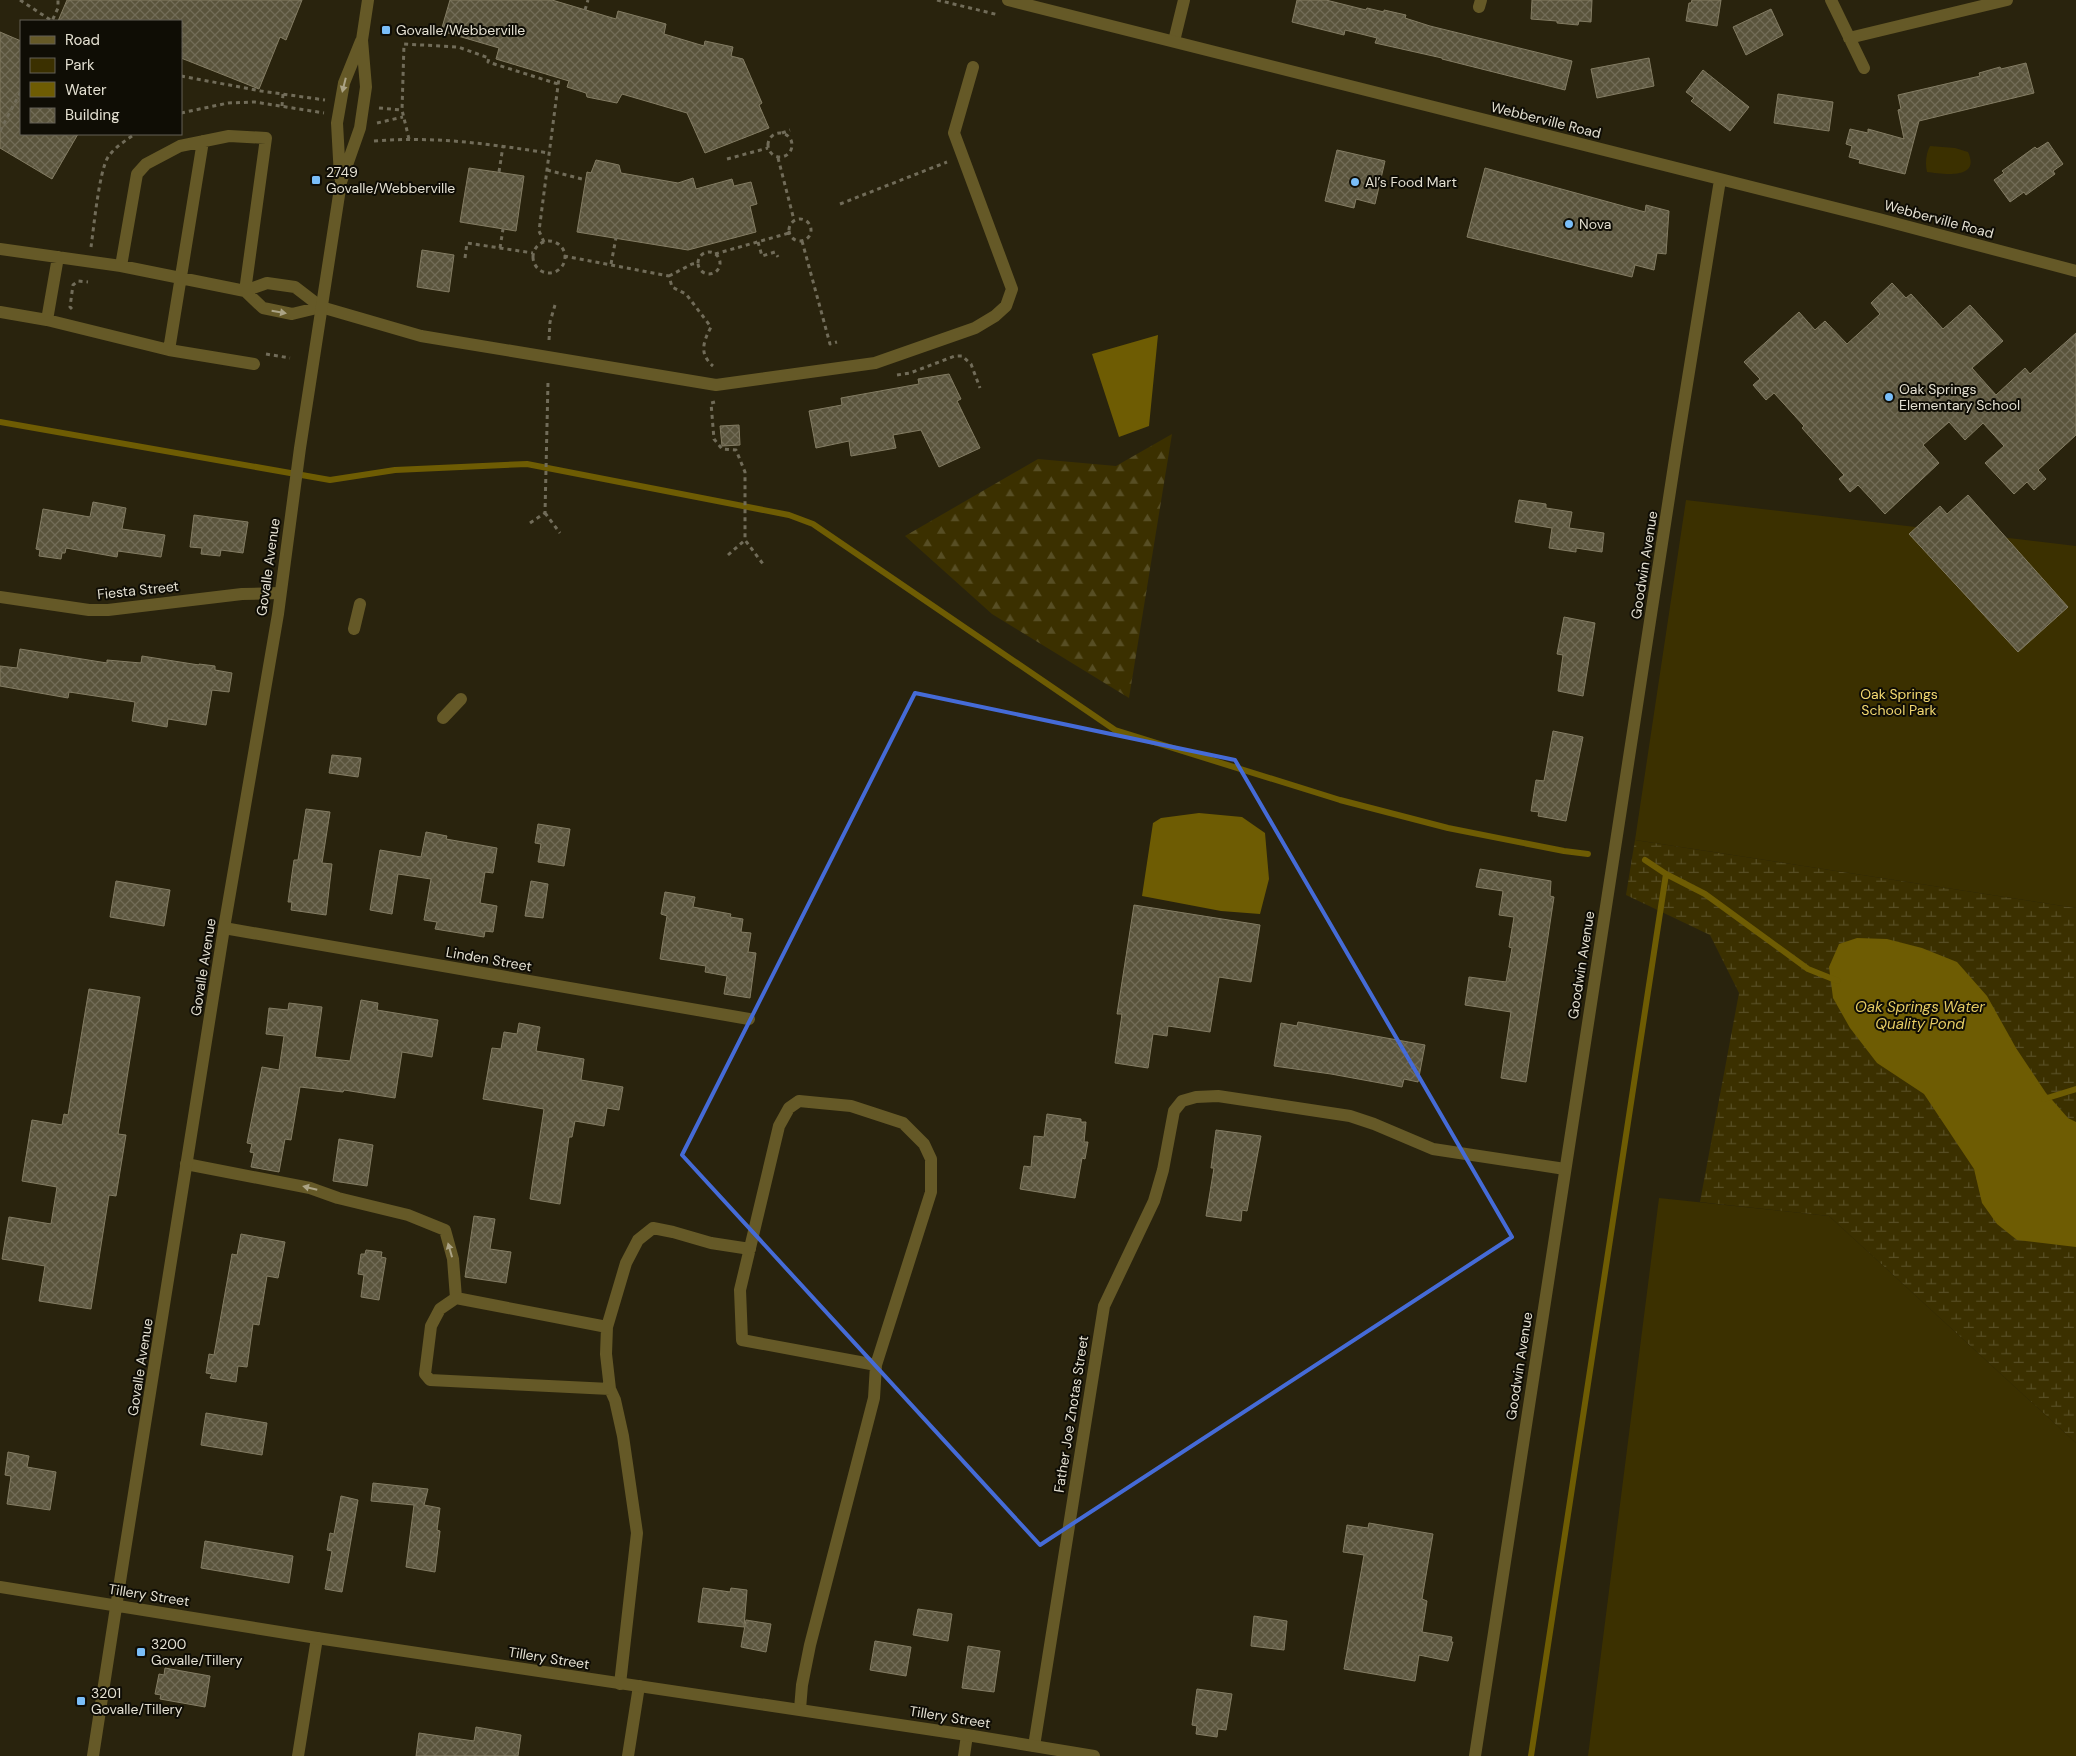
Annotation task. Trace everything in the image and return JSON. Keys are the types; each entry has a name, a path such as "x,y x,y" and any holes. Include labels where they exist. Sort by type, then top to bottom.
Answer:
{"street":[{"name":"Govalle Avenue","path":"94,1756 186,1164 280,593 300,448 341,182 360,128 366,87 362,40 368,0"},
{"name":"Webberville Road","path":"1008,0 1879,219 2076,271"},
{"path":"1174,41 1184,0"},
{"path":"1831,0 1864,68"},
{"path":"1849,38 2007,0"},
{"name":"Govalle Avenue","path":"341,182 337,123 344,83 362,40"},
{"path":"244,291 267,283 294,287 321,307 421,336 716,385 875,363 975,328 995,316 1006,306 1012,289 954,133 973,67"},
{"path":"121,266 137,174 146,164 180,146 203,141 229,136 266,138 244,291"},
{"path":"169,350 203,141"},
{"name":"Goodwin Avenue","path":"1475,1756 1677,446 1720,180"},
{"path":"0,249 121,266 244,291 263,308 292,314 321,307"},
{"path":"47,320 58,257"},
{"path":"0,312 47,320 169,350 254,364"},
{"name":"Fiesta Street","path":"0,597 90,610 108,610 242,594 280,593"},
{"path":"354,629 360,604"},
{"path":"443,718 461,699"},
{"name":"Linden Street","path":"224,928 749,1019"},
{"name":"Father Joe Znotas Street","path":"1034,1746 1104,1306 1154,1201 1163,1170 1174,1111 1182,1101 1196,1097 1218,1096 1350,1116 1433,1149 1565,1169"},
{"path":"800,1710 802,1685 810,1645 874,1398 876,1365 931,1192 931,1159 924,1144 902,1123 851,1106 800,1101 789,1108 779,1126 740,1290 742,1340 876,1365"},
{"path":"186,1164 310,1188 338,1198 408,1215 445,1230 453,1260 456,1298"},
{"path":"620,1684 637,1533 623,1436 616,1400 610,1389 606,1354 608,1327 626,1263 638,1240 654,1228 711,1243 750,1249"},
{"path":"608,1327 456,1298 440,1308 431,1326 425,1374 430,1380 610,1389"},
{"name":"Tillery Street","path":"0,1587 317,1638 967,1735 1094,1756"},
{"path":"298,1756 317,1638"},
{"path":"628,1756 638,1686"},
{"path":"964,1756 967,1735"}],"path":[{"path":"20,0 50,20"},
{"path":"52,20 58,8 58,0"},
{"path":"585,10 588,0"},
{"path":"409,138 402,110 404,44 458,48 489,58 488,62 558,84"},
{"path":"182,76 331,101"},
{"path":"544,242 539,231 559,78"},
{"path":"0,131 20,93"},
{"path":"282,106 283,94"},
{"path":"182,113 228,103 255,102 328,113"},
{"path":"379,108 402,110"},
{"path":"376,123 403,117"},
{"path":"782,133 789,137 792,149 787,156 778,157 772,155 768,148 771,137 790,130"},
{"path":"90,250 102,173 108,158 119,145 134,135"},
{"path":"374,141 409,138 455,140 549,153"},
{"path":"499,172 503,146"},
{"path":"727,159 768,148"},
{"path":"840,204 962,156"},
{"path":"778,157 794,220"},
{"path":"547,170 586,180"},
{"path":"811,229 806,221 799,219 794,220 789,225 789,233 792,239 802,241 808,238 811,229 816,227"},
{"path":"500,248 503,229"},
{"path":"698,264 702,255 708,252 715,254 789,233"},
{"path":"611,265 616,238"},
{"path":"553,241 561,247 564,256 560,268 552,272 541,271 537,268 533,258 533,253 539,244 544,242 553,241"},
{"path":"802,241 830,344 837,342"},
{"path":"758,242 762,256 775,252 778,257"},
{"path":"465,258 467,243 533,253"},
{"path":"698,264 707,274 714,273 720,264 715,254"},
{"path":"564,256 669,276 692,264 698,264"},
{"path":"550,278 552,272"},
{"path":"669,276 672,287 686,294 711,327 703,346 704,355 711,365 716,368"},
{"path":"77,311 70,307 73,285 78,281 88,282"},
{"path":"549,342 550,322 555,305"},
{"path":"264,353 290,358"},
{"path":"891,375 910,373 955,356 962,356 971,364 980,388"},
{"path":"548,382 545,513 560,533"},
{"path":"717,402 711,403 714,439 722,449 736,450 746,472 745,540 762,564"},
{"path":"530,523 545,513"},
{"path":"728,555 745,540"}],"highlighted area":[{"path":"915,693 1235,760 1512,1237 1040,1545 682,1155"}],"green space":[{"path":"1930,146 1955,148 1968,152 1971,161 1969,167 1965,171 1950,174 1927,172 1926,159"},
{"path":"1172,434 1129,698 992,614 905,536 1038,459 1116,466"},
{"name":"Oak Springs School Park","path":"1686,500 2076,546 2076,908 1635,840"},
{"path":"1635,840 2076,908 2076,1443 1829,1216 1700,1202 1739,993 1710,935 1626,895"},
{"path":"1659,1198 1829,1216 2076,1443 2076,1756 1588,1756"}],"water":[{"path":"1158,335 1149,426 1119,437 1092,354"},
{"path":"1199,813 1242,817 1265,833 1269,879 1260,914 1221,911 1142,896 1153,823 1161,818"},
{"name":"Oak Springs Water Quality Pond","path":"1857,938 1887,939 1922,948 1957,962 1987,996 2016,1048 2046,1093 2068,1118 2076,1122 2076,1247 2017,1240 1997,1224 1982,1203 1974,1169 1924,1094 1877,1063 1850,1028 1833,998 1829,967 1839,944"}],"building":[{"path":"67,0 302,0 286,40 280,37 259,89 182,58 182,20 58,20"},
{"path":"450,0 552,0 616,19 618,11 666,24 664,34 704,46 705,41 733,47 731,56 743,59 762,103 759,105 769,128 705,153 687,113 622,94 617,103 587,97 586,93 567,87 569,81 496,59 499,48 441,31"},
{"path":"1297,0 1326,0 1366,10 1367,8 1384,12 1384,10 1406,15 1405,18 1430,26 1572,61 1565,90 1442,58 1375,43 1377,38 1345,30 1344,35 1292,22"},
{"path":"1532,0 1592,0 1591,22 1579,21 1578,25 1531,19"},
{"path":"1692,0 1721,0 1717,26 1686,21 1689,3"},
{"path":"1771,9 1783,35 1746,55 1733,27"},
{"path":"0,32 20,41 20,135 77,135 52,179 0,148"},
{"path":"1649,58 1654,86 1597,98 1591,69"},
{"path":"2026,63 2034,93 1919,121 1905,174 1859,163 1860,160 1849,157 1852,146 1846,144 1850,129 1868,133 1868,129 1904,139 1898,110 1901,109 1898,95 1980,76 1979,73 2000,67 2001,69"},
{"path":"1703,70 1749,107 1730,131 1691,101 1694,98 1686,92"},
{"path":"1778,94 1833,102 1829,131 1774,123"},
{"path":"2048,142 2063,164 2053,171 2055,174 2026,195 2024,192 2010,202 1994,180 2004,173 2002,171 2035,147 2037,149"},
{"name":"Al’s Food Mart","path":"1337,150 1385,161 1375,204 1356,199 1354,208 1325,201"},
{"path":"596,160 619,165 621,173 678,183 693,178 696,189 732,179 734,186 751,182 757,204 750,206 756,232 688,250 577,232 587,172 591,173"},
{"path":"469,168 524,176 516,231 460,222"},
{"name":"Nova","path":"1485,168 1645,212 1646,205 1669,211 1666,254 1657,253 1654,270 1635,265 1632,277 1467,237"},
{"path":"422,250 454,255 449,292 417,287"},
{"path":"1892,283 1906,298 1911,294 1943,329 1970,305 2003,341 1972,368 1996,395 2025,368 2030,374 2076,333 2076,435 2038,470 2046,479 2034,490 2027,482 2014,494 1985,463 2004,446 1983,423 1965,440 1949,422 1923,445 1939,463 1885,514 1858,485 1850,492 1839,479 1844,475 1774,393 1766,400 1753,385 1760,379 1744,362 1799,312 1815,330 1825,321 1847,344 1880,314 1871,303"},
{"path":"949,374 961,399 957,401 980,448 939,467 921,430 893,435 896,448 851,456 849,441 816,448 809,411 842,405 841,398 919,384 918,379"},
{"path":"739,425 740,445 722,446 720,426"},
{"path":"1968,495 2068,607 2018,652 1909,534 1940,506 1947,514"},
{"path":"1519,500 1546,504 1546,508 1572,512 1569,528 1604,533 1602,552 1576,548 1576,552 1549,548 1552,528 1515,522"},
{"path":"93,502 126,508 122,529 165,535 161,557 118,551 117,557 66,548 65,553 62,553 61,559 39,556 40,550 36,549 43,509 90,517"},
{"path":"194,515 248,522 243,553 221,550 220,556 201,554 202,548 190,547"},
{"path":"1564,617 1595,623 1583,696 1558,691 1563,655 1557,654"},
{"path":"20,649 107,663 107,660 141,663 142,656 215,666 215,670 232,673 229,692 212,690 206,725 168,719 167,727 132,721 135,702 69,692 68,698 0,686 0,666 17,668"},
{"path":"1553,731 1583,737 1566,821 1538,816 1539,812 1531,811 1536,780 1544,781"},
{"path":"332,755 361,758 358,777 329,773"},
{"path":"306,809 330,812 322,863 332,864 326,915 291,910 292,902 288,902 294,860 298,860"},
{"path":"538,824 570,829 564,866 538,862 541,844 535,843"},
{"path":"426,832 447,836 446,839 497,848 493,873 485,872 480,903 497,906 493,932 485,931 484,937 435,929 437,922 424,920 431,879 398,874 392,914 370,910 380,850 421,857"},
{"path":"1480,869 1551,881 1550,896 1554,897 1526,1082 1501,1078 1511,1012 1465,1005 1469,977 1506,982 1512,948 1509,947 1514,917 1499,915 1503,891 1476,887"},
{"path":"116,881 170,890 164,926 110,917"},
{"path":"531,881 548,884 543,918 525,916"},
{"path":"665,892 695,897 693,907 731,914 730,917 743,919 741,932 751,933 748,952 756,953 750,998 724,994 727,976 705,972 706,966 660,959 667,916 661,914"},
{"path":"1134,905 1260,925 1251,982 1219,977 1210,1032 1168,1026 1167,1036 1153,1034 1148,1068 1115,1063 1122,1014 1117,1014"},
{"path":"89,989 140,997 118,1134 126,1135 116,1196 109,1195 91,1309 39,1301 45,1266 2,1259 9,1217 51,1224 57,1187 22,1181 32,1120 62,1125 64,1114 68,1115"},
{"path":"361,1000 378,1003 377,1010 438,1020 432,1057 402,1052 395,1098 344,1090 343,1092 300,1087 291,1140 285,1139 279,1172 251,1167 254,1153 250,1152 252,1144 247,1143 262,1067 279,1070 284,1036 266,1034 269,1008 288,1010 289,1003 322,1007 315,1057 350,1061"},
{"path":"1298,1022 1425,1045 1418,1082 1404,1079 1402,1087 1274,1066 1281,1023 1297,1026"},
{"path":"519,1023 540,1027 536,1051 584,1059 581,1080 623,1087 619,1110 607,1108 604,1126 575,1121 572,1137 569,1137 560,1204 530,1199 544,1109 483,1099 492,1048 501,1049 504,1032 517,1034"},
{"path":"1047,1114 1081,1119 1081,1122 1086,1122 1084,1142 1088,1142 1085,1159 1082,1158 1075,1198 1020,1189 1024,1166 1031,1167 1034,1136 1044,1137"},
{"path":"1216,1130 1261,1136 1247,1211 1242,1210 1241,1221 1206,1216 1214,1168 1211,1168"},
{"path":"339,1139 373,1145 367,1186 333,1181"},
{"path":"474,1216 495,1219 490,1249 511,1252 506,1283 465,1277"},
{"path":"241,1234 285,1242 278,1278 267,1276 259,1325 253,1324 247,1367 238,1366 236,1382 210,1378 212,1374 206,1373 209,1354 214,1355 232,1254 237,1255"},
{"path":"366,1250 382,1252 381,1257 386,1258 379,1300 361,1297 364,1275 358,1274 361,1254 365,1254"},
{"path":"206,1413 267,1423 262,1455 201,1445"},
{"path":"8,1452 29,1456 27,1467 56,1472 50,1510 7,1504 11,1476 5,1475"},
{"path":"373,1483 428,1489 424,1505 440,1508 437,1530 440,1531 435,1572 406,1567 414,1505 371,1501"},
{"path":"341,1496 358,1500 342,1592 325,1589 332,1551 327,1550 330,1533 334,1534"},
{"path":"1369,1523 1433,1534 1422,1599 1427,1601 1422,1632 1452,1637 1451,1642 1453,1642 1448,1661 1419,1655 1415,1681 1344,1669 1364,1555 1343,1552 1347,1525 1368,1528"},
{"path":"205,1541 293,1556 289,1583 201,1568"},
{"path":"703,1588 730,1592 731,1588 747,1590 744,1627 698,1622"},
{"path":"918,1609 952,1614 948,1641 913,1635"},
{"path":"1254,1616 1287,1621 1284,1650 1251,1646"},
{"path":"746,1620 771,1624 766,1652 741,1647"},
{"path":"875,1641 911,1647 906,1676 870,1670"},
{"path":"968,1646 1000,1651 994,1692 962,1688"},
{"path":"165,1668 210,1676 205,1707 160,1699 161,1695 155,1694 159,1674 164,1675"},
{"path":"1197,1689 1232,1694 1226,1730 1218,1729 1217,1737 1196,1734 1197,1726 1192,1725"},
{"path":"476,1727 521,1735 518,1756 416,1756 419,1733 474,1741"}],"waterway":[{"path":"0,422 330,480 395,470 527,464 789,515 813,524 1115,730 1340,800 1448,828 1588,854"},
{"path":"1645,860 1666,874 1705,894 1808,969 1838,981"},
{"path":"1531,1756 1666,874"},
{"path":"2044,1099 2076,1089"}],"place":[{"name":"Govalle/Webberville","path":"386,30"},
{"name":"2749 Govalle/Webberville","path":"316,180"},
{"name":"Al’s Food Mart","path":"1355,182"},
{"name":"Nova","path":"1569,224"},
{"name":"Oak Springs Elementary School","path":"1889,397"},
{"name":"3200 Govalle/Tillery","path":"141,1652"},
{"name":"3201 Govalle/Tillery","path":"81,1701"}]}
